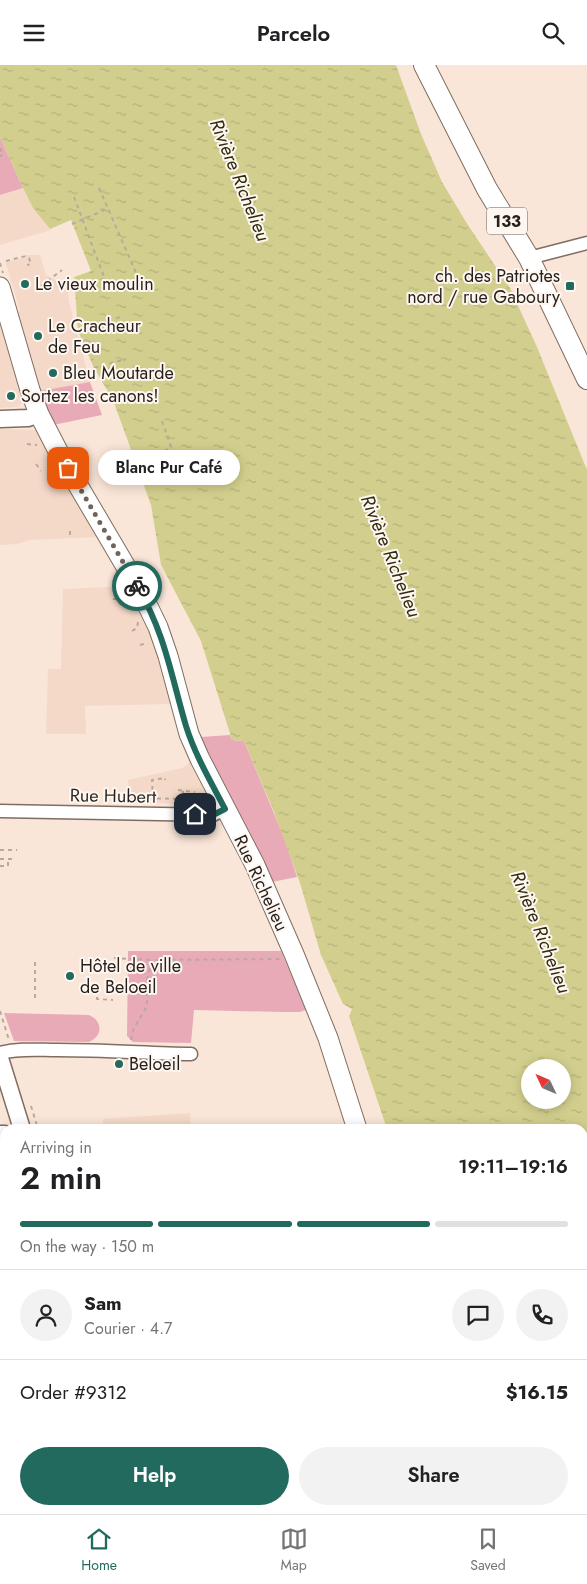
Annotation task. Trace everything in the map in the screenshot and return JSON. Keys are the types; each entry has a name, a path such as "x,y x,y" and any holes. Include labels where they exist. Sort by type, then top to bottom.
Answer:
{"main road":[{"name":"133","path":"424,65 487,189 529,258 587,379"},
{"name":"Rue Richelieu","path":"3,282 30,390 39,415 59,453 151,610 163,639 189,734 225,809 255,865 294,954 328,1038 355,1124"}],"street":[{"path":"529,258 587,243"},
{"path":"0,419 28,418 39,415"},
{"name":"Rue Hubert","path":"0,811 213,815 225,809"},
{"path":"0,1053 18,1049 112,1050 191,1054"},
{"path":"0,1058 20,1124"}],"path":[{"path":"0,148 3,155 0,156"},
{"path":"99,188 140,282"},
{"path":"74,197 107,285"},
{"path":"72,224 108,209"},
{"path":"6,261 26,256 30,258 31,264 26,265"},
{"path":"0,263 3,282"},
{"path":"41,286 62,270"},
{"path":"78,331 120,317"},
{"path":"94,368 126,359"},
{"path":"162,421 180,473"},
{"path":"27,444 42,444"},
{"path":"135,463 171,448"},
{"path":"36,463 41,471"},
{"path":"70,535 70,530 72,530"},
{"path":"113,599 118,599 121,605"},
{"path":"132,631 137,629 138,623"},
{"path":"153,799 152,780 165,778 165,780"},
{"path":"178,790 195,792"},
{"path":"141,798 182,799 183,791"},
{"path":"0,850 17,850"},
{"path":"0,859 16,859"},
{"path":"0,866 8,866 8,859"},
{"path":"114,958 152,960 282,959 294,954"},
{"path":"126,1052 134,1028 147,1005 147,979 152,960"},
{"path":"35,962 35,998"},
{"path":"97,989 97,999 113,999"},
{"path":"0,1011 9,1040"}],"shaded area":[{"path":"0,137 23,188 0,195"},
{"path":"23,188 33,208 51,230 0,245 0,195"},
{"path":"25,255 40,255 46,275 56,280 67,278 69,302 90,382 40,391 17,312 20,311 6,264 6,262 26,257"},
{"path":"0,320 22,400 21,404 17,407 0,408"},
{"path":"90,382 102,415 53,425 40,391"},
{"path":"0,429 35,430 98,537 30,540 17,544 0,545"},
{"path":"127,586 146,619 155,642 171,704 85,706 86,734 46,734 48,669 61,669 63,589"},
{"path":"230,735 232,740 244,741 285,840 297,877 272,882 201,737"},
{"path":"190,759 209,800 208,804 129,803 128,780 182,768 188,764"},
{"path":"128,951 281,951 306,1010 283,1012 194,1010 191,1043 133,1042 127,1036"},
{"path":"4,1013 89,1015 97,1021 100,1029 97,1036 89,1042 14,1041"},
{"path":"190,1113 191,1124 103,1124 103,1119"}],"water":[{"name":"Rivière Richelieu","path":"0,65 396,65 421,134 442,182 510,288 537,347 587,470 587,1124 385,1124 349,1016 352,1009 343,1004 321,955 300,883 274,812 244,741 232,740 201,641 161,565 151,505 113,400 94,368 78,331 74,277 91,271 71,220 50,229 33,208 0,137"}],"way so far":[{"path":"68,468 137,586"}],"place":[{"name":"Le vieux moulin","path":"25,284"},
{"name":"ch. des Patriotes nord / rue Gaboury","path":"570,286"},
{"name":"Le Cracheur de Feu","path":"38,336"},
{"name":"Bleu Moutarde","path":"53,373"},
{"name":"Sortez les canons!","path":"11,396"},
{"name":"Blanc Pur Café","path":"68,468"},
{"name":"Hôtel de ville de Beloeil","path":"70,976"},
{"name":"Beloeil","path":"119,1064"}],"route":[{"path":"137,586 151,610 163,639 189,734 225,809 213,815 195,814"}]}
